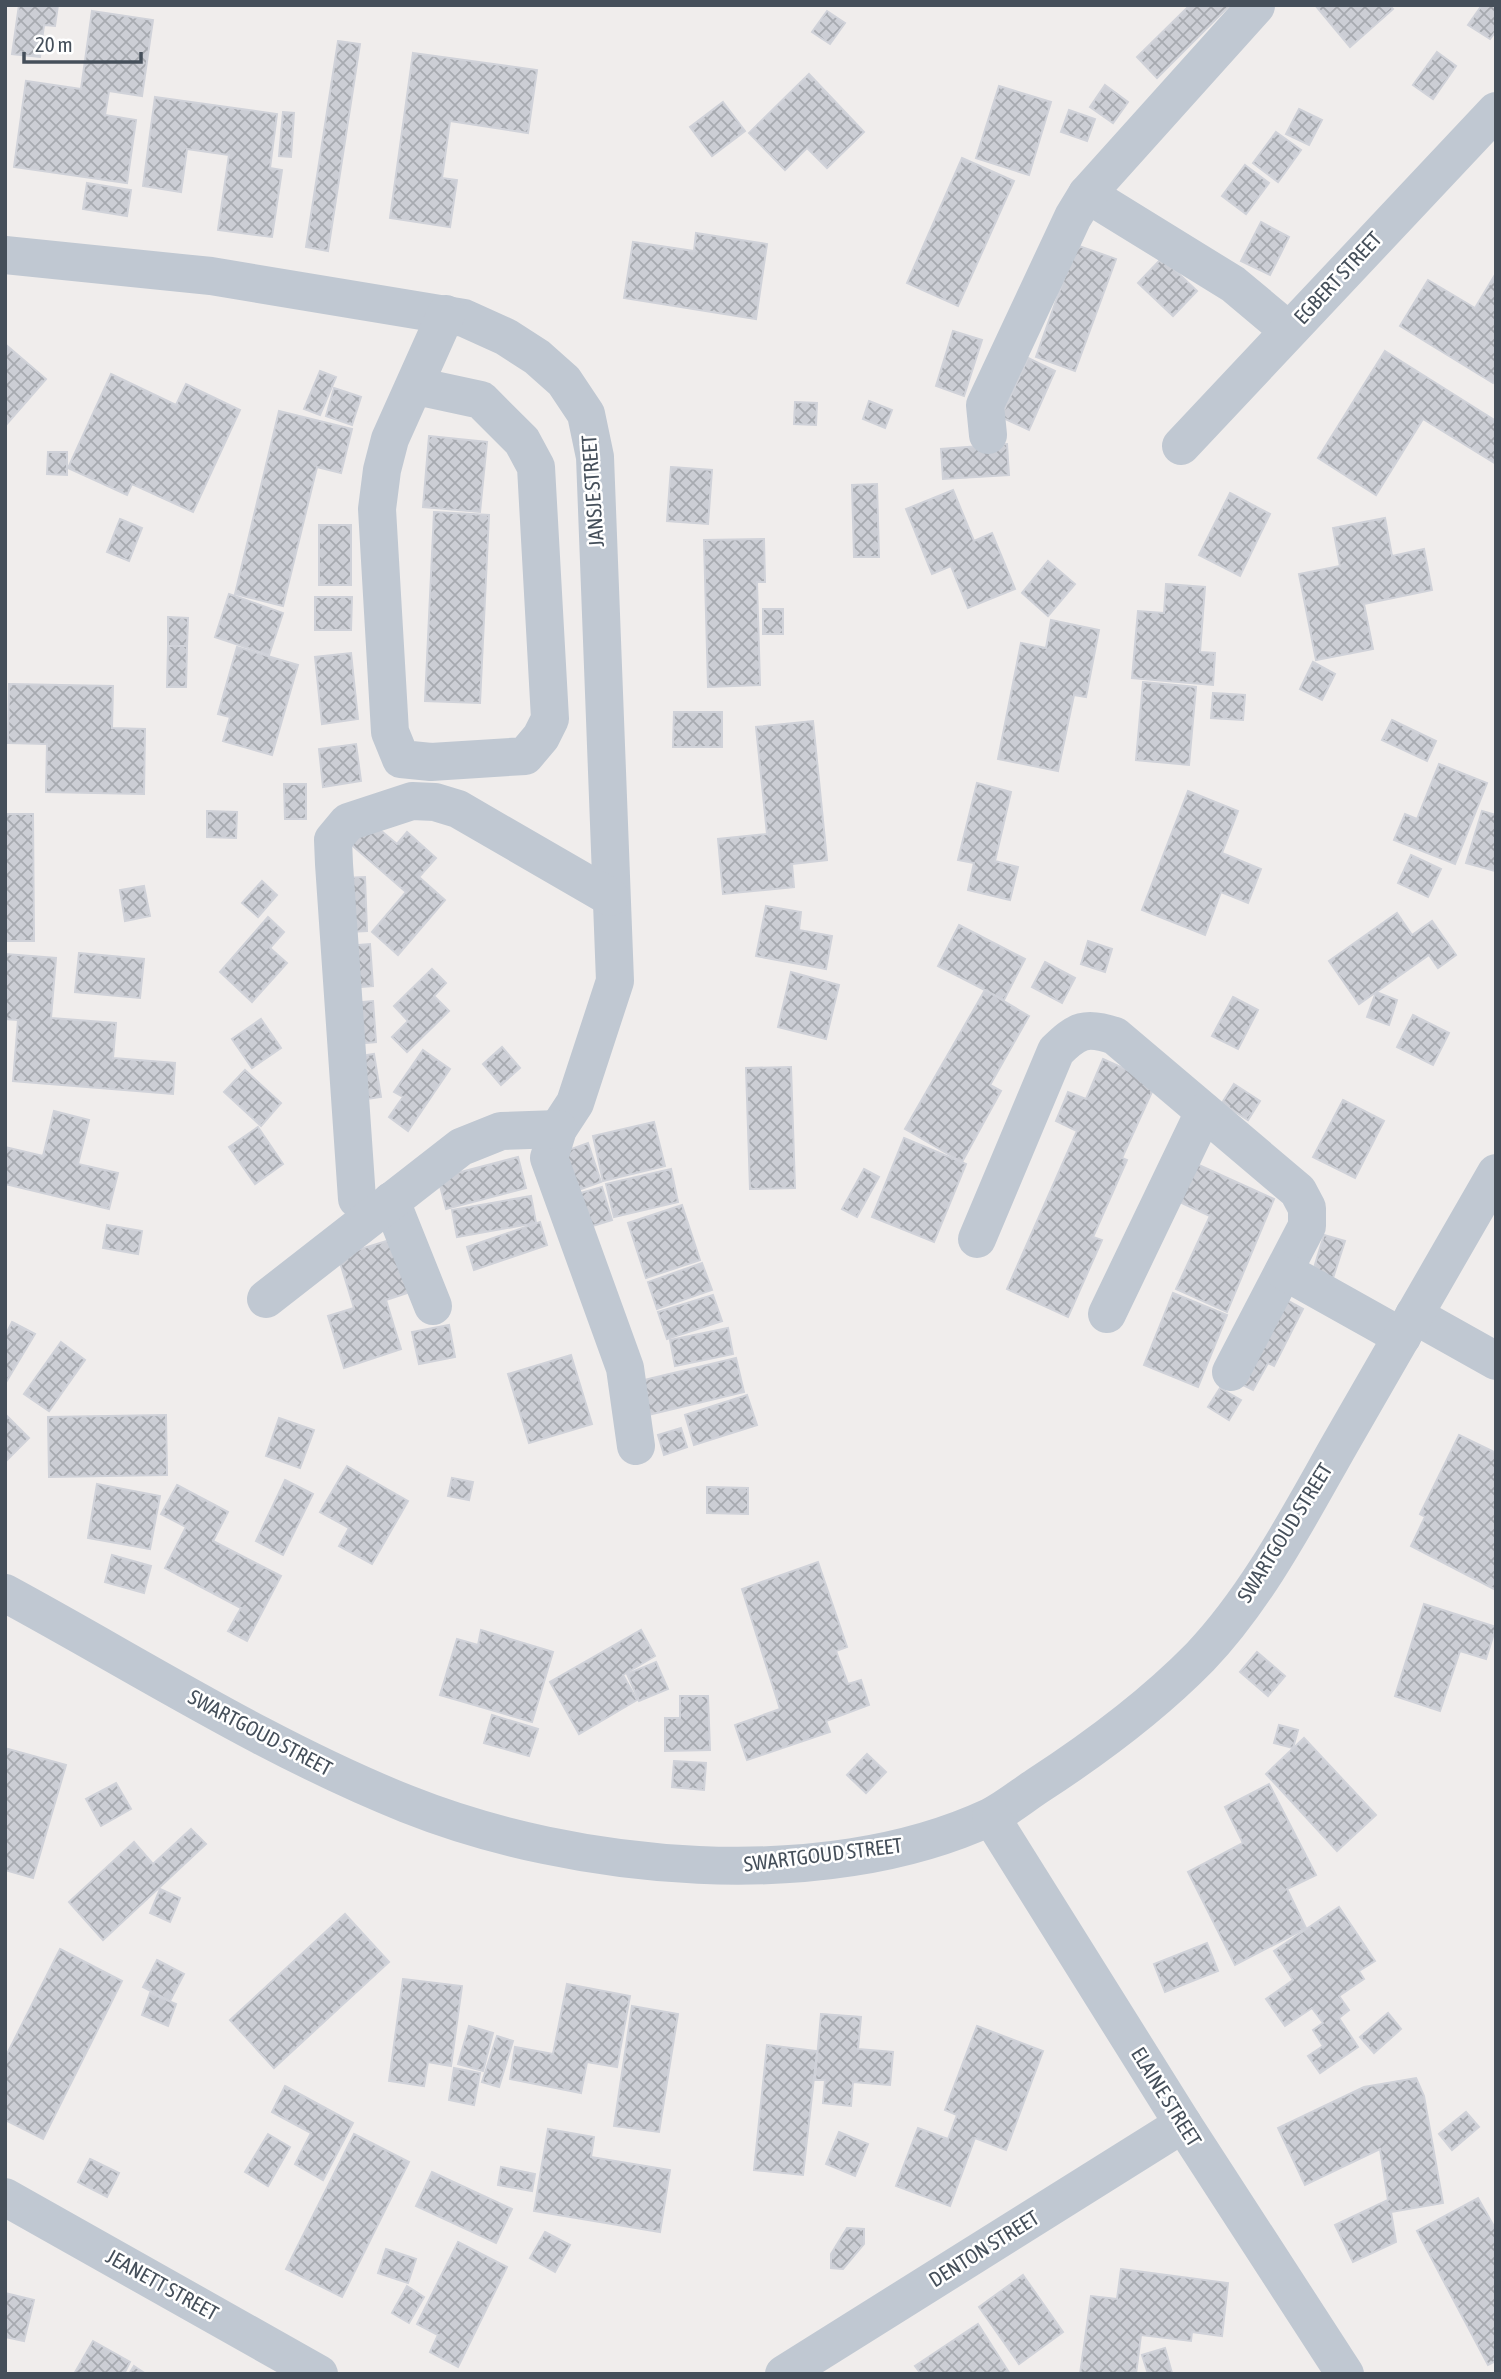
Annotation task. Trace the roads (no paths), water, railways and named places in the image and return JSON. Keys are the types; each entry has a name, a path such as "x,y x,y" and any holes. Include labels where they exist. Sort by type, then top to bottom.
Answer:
{"street":[{"path":"988,435 985,405 1073,216 1087,194 1256,6"},
{"name":"EGBERT STREET","path":"1181,446 1496,111"},
{"path":"1087,194 1233,284 1288,330"},
{"name":"JANSJE STREET","path":"5,254 211,276 464,318 506,337 537,357 564,381 586,415 595,457 615,981 575,1102 558,1129"},
{"path":"416,386 481,400 522,441 536,467 550,719 541,737 525,756 431,762 401,759 390,732 377,509 382,470 390,439 446,314"},
{"path":"433,1306 374,1200 333,840 348,822 412,801 435,802 458,809 610,897"},
{"path":"977,1239 1056,1051 1074,1033 1097,1030 1115,1036 1298,1191 1307,1208 1307,1226 1231,1372"},
{"path":"1107,1314 1204,1112"},
{"path":"266,1299 374,1200 461,1147 501,1131 558,1129 549,1158 625,1368 636,1446"},
{"name":"SWARTGOUD STREET","path":"5,1593 316,1764 411,1806 506,1835 617,1859 705,1867 779,1865 910,1844 991,1817 1086,1754 1201,1656 1250,1593 1292,1528 1496,1173"},
{"path":"1284,1271 1408,1326 1496,1361"},
{"name":"ELAINE STREET","path":"991,1817 1183,2124 1345,2374"},
{"name":"DENTON STREET","path":"784,2374 827,2363 1183,2124"},
{"name":"JEANETT STREET","path":"5,2197 319,2374"}]}
